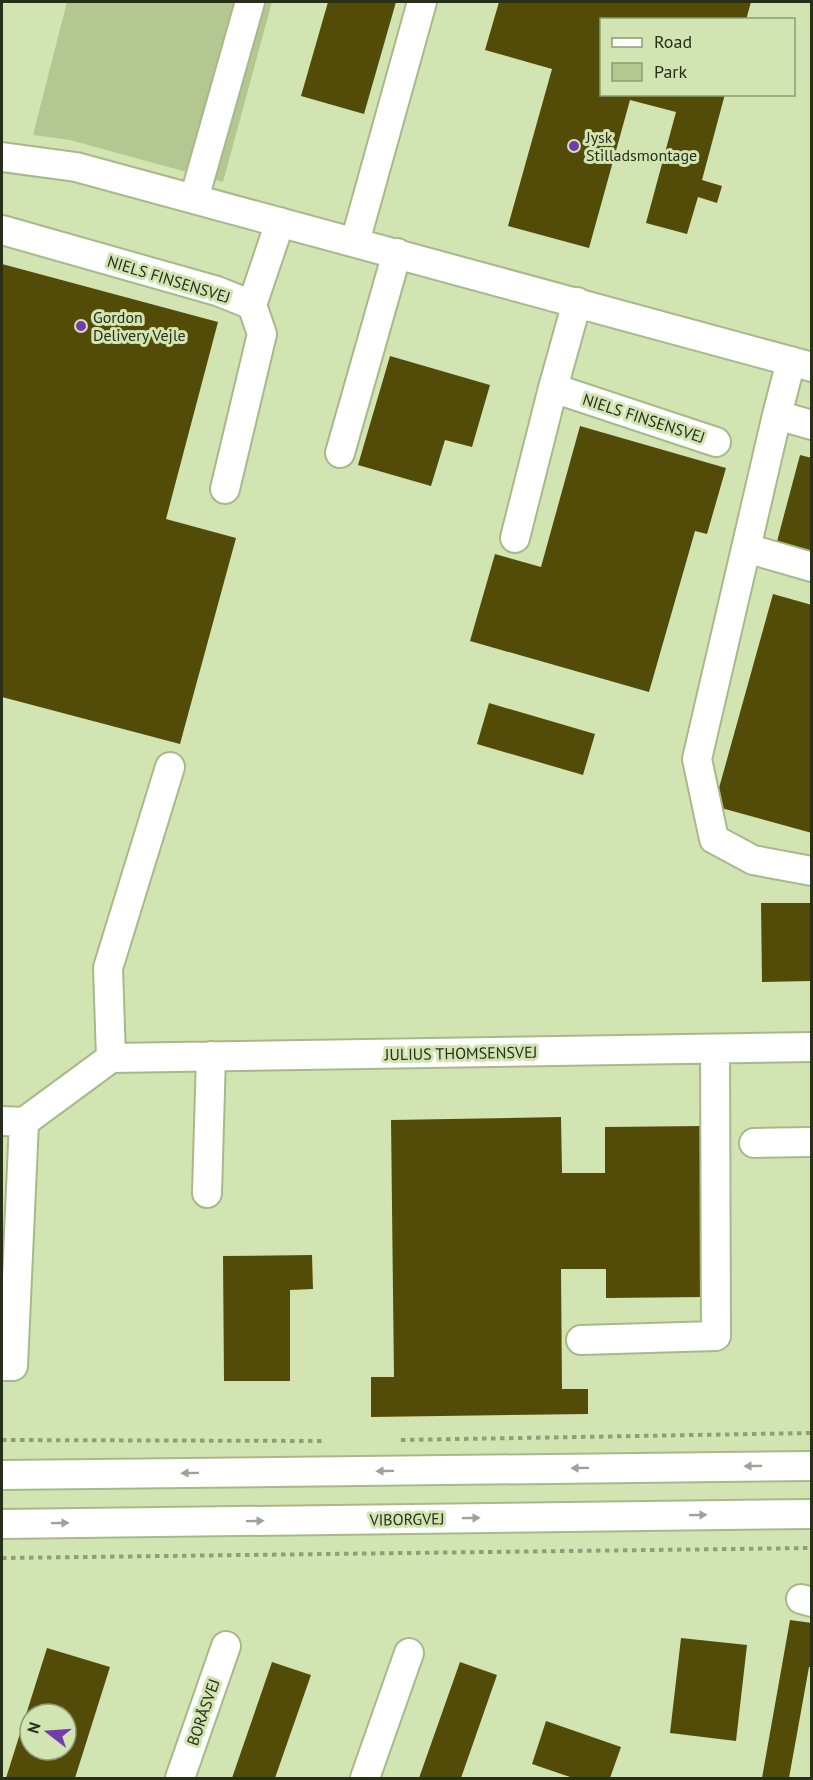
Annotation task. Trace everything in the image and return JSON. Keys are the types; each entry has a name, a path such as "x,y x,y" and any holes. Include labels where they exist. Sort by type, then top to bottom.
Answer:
{"street":[{"path":"194,199 250,2"},
{"path":"355,242 423,2"},
{"path":"2,157 76,168 801,364 777,415 697,759 714,839 753,860 812,871"},
{"name":"NIELS FINSENSVEJ","path":"2,230 217,291 252,305 280,222"},
{"path":"340,453 397,253"},
{"path":"515,538 577,303"},
{"path":"225,489 262,334 252,305"},
{"name":"NIELS FINSENSVEJ","path":"553,388 716,442"},
{"path":"777,415 812,425"},
{"path":"746,548 812,567"},
{"path":"2,1366 13,1366 13,1121 111,1058 108,968 170,767"},
{"name":"JULIUS THOMSENSVEJ","path":"111,1058 812,1047"},
{"path":"581,1341 716,1336 714,1049"},
{"path":"207,1193 211,1056"},
{"path":"754,1143 812,1142"},
{"path":"2,1475 812,1466"},
{"name":"VIBORGVEJ","path":"2,1524 812,1514"},
{"name":"BORÅSVEJ","path":"180,1779 226,1646"},
{"path":"365,1779 409,1653"}],"path":[{"path":"394,1440 812,1433"},
{"path":"2,1440 335,1441"},
{"path":"2,1558 812,1548"}],"green space":[{"path":"67,2 272,2 223,182 70,140 33,135"}],"building":[{"path":"328,2 396,2 364,114 301,96"},
{"name":"Jysk Stilladsmontage","path":"499,2 751,2 747,18 600,18 600,96 724,96 702,180 722,186 717,203 698,197 687,234 646,223 676,112 630,100 589,248 508,226 552,69 485,50"},
{"path":"2,264 218,322 166,519 236,538 180,744 2,697"},
{"path":"390,356 490,385 472,447 445,440 431,486 358,465"},
{"path":"580,426 726,468 707,534 695,531 649,692 470,641 495,554 541,567"},
{"path":"800,455 812,458 812,559 775,549"},
{"path":"773,594 812,605 812,833 714,806"},
{"path":"489,703 595,734 583,775 477,744"},
{"path":"761,903 812,903 812,981 762,982"},
{"path":"561,1117 562,1173 605,1173 605,1127 703,1126 705,1297 606,1298 606,1269 561,1269 562,1389 588,1389 588,1414 371,1417 371,1377 394,1377 391,1120"},
{"path":"312,1255 313,1289 290,1290 290,1381 224,1381 223,1256"},
{"path":"790,1620 812,1623 812,1667 809,1667 789,1778 762,1778"},
{"path":"681,1638 747,1645 736,1741 670,1733"},
{"path":"47,1648 110,1667 75,1778 6,1778 18,1740 18,1762 78,1762 78,1702 30,1702"},
{"path":"272,1662 311,1675 275,1778 232,1778"},
{"path":"460,1662 497,1675 461,1778 419,1778"},
{"path":"546,1721 621,1747 610,1778 573,1778 532,1764"}],"place":[{"name":"Jysk Stilladsmontage","path":"574,146"},
{"name":"Gordon Delivery Vejle","path":"81,326"}]}
